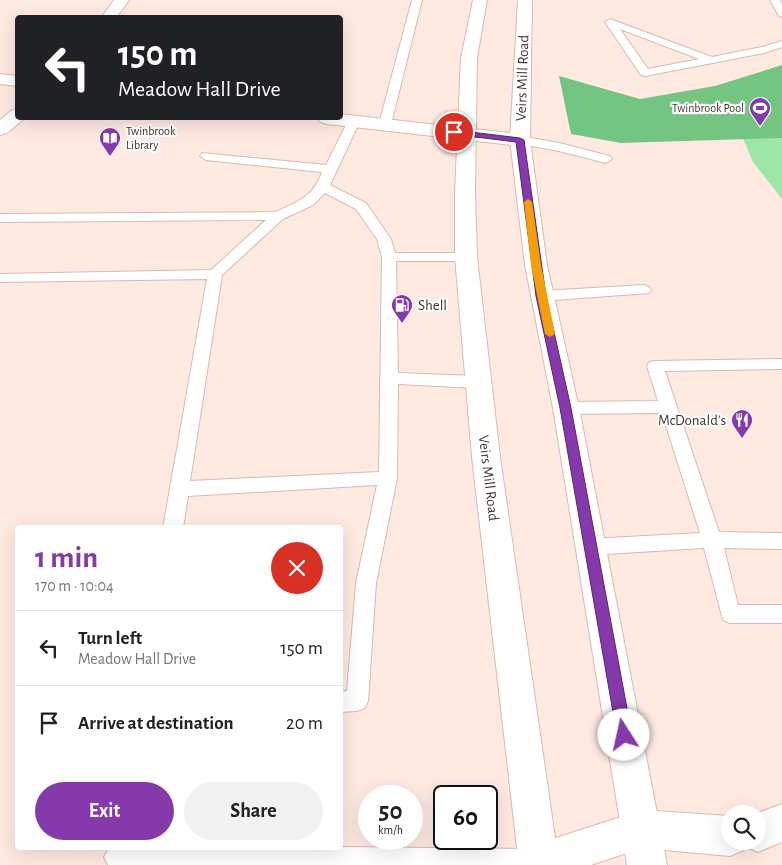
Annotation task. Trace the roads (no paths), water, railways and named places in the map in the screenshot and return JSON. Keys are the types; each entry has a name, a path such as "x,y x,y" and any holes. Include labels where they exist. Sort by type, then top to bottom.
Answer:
{"main road":[{"path":"110,15 122,0"},
{"name":"Veirs Mill Road","path":"480,0 469,58 465,193 466,257 478,382 541,864"},
{"name":"Veirs Mill Road","path":"525,0 520,140 541,296 566,408 644,847"},
{"path":"0,79 15,81"},
{"path":"0,129 15,116"},
{"path":"343,120 520,140"},
{"path":"766,829 782,823"},
{"path":"541,864 644,847 721,837"}],"lane":[{"path":"385,124 417,0"},
{"path":"775,0 782,14"},
{"path":"710,60 610,22 646,73 710,60 782,44"},
{"path":"174,525 215,274 278,216 308,202 323,187 354,121"},
{"path":"520,140 559,147 606,159"},
{"path":"206,156 330,169"},
{"path":"323,187 361,206 384,239 389,257 390,378 388,478 366,583 357,701 343,702"},
{"path":"0,218 278,216"},
{"path":"389,257 466,257"},
{"path":"0,278 215,274"},
{"path":"541,296 644,290"},
{"path":"782,364 655,366 712,540 730,614 782,614"},
{"path":"390,378 478,382"},
{"path":"566,408 669,407"},
{"path":"180,489 388,478"},
{"path":"590,547 712,540 782,541"},
{"path":"118,857 541,864"}],"place":[{"name":"Twinbrook Pool","path":"760,127"},
{"name":"Twinbrook Library","path":"110,157"},
{"name":"Shell","path":"402,324"},
{"name":"McDonald's","path":"742,439"}]}
